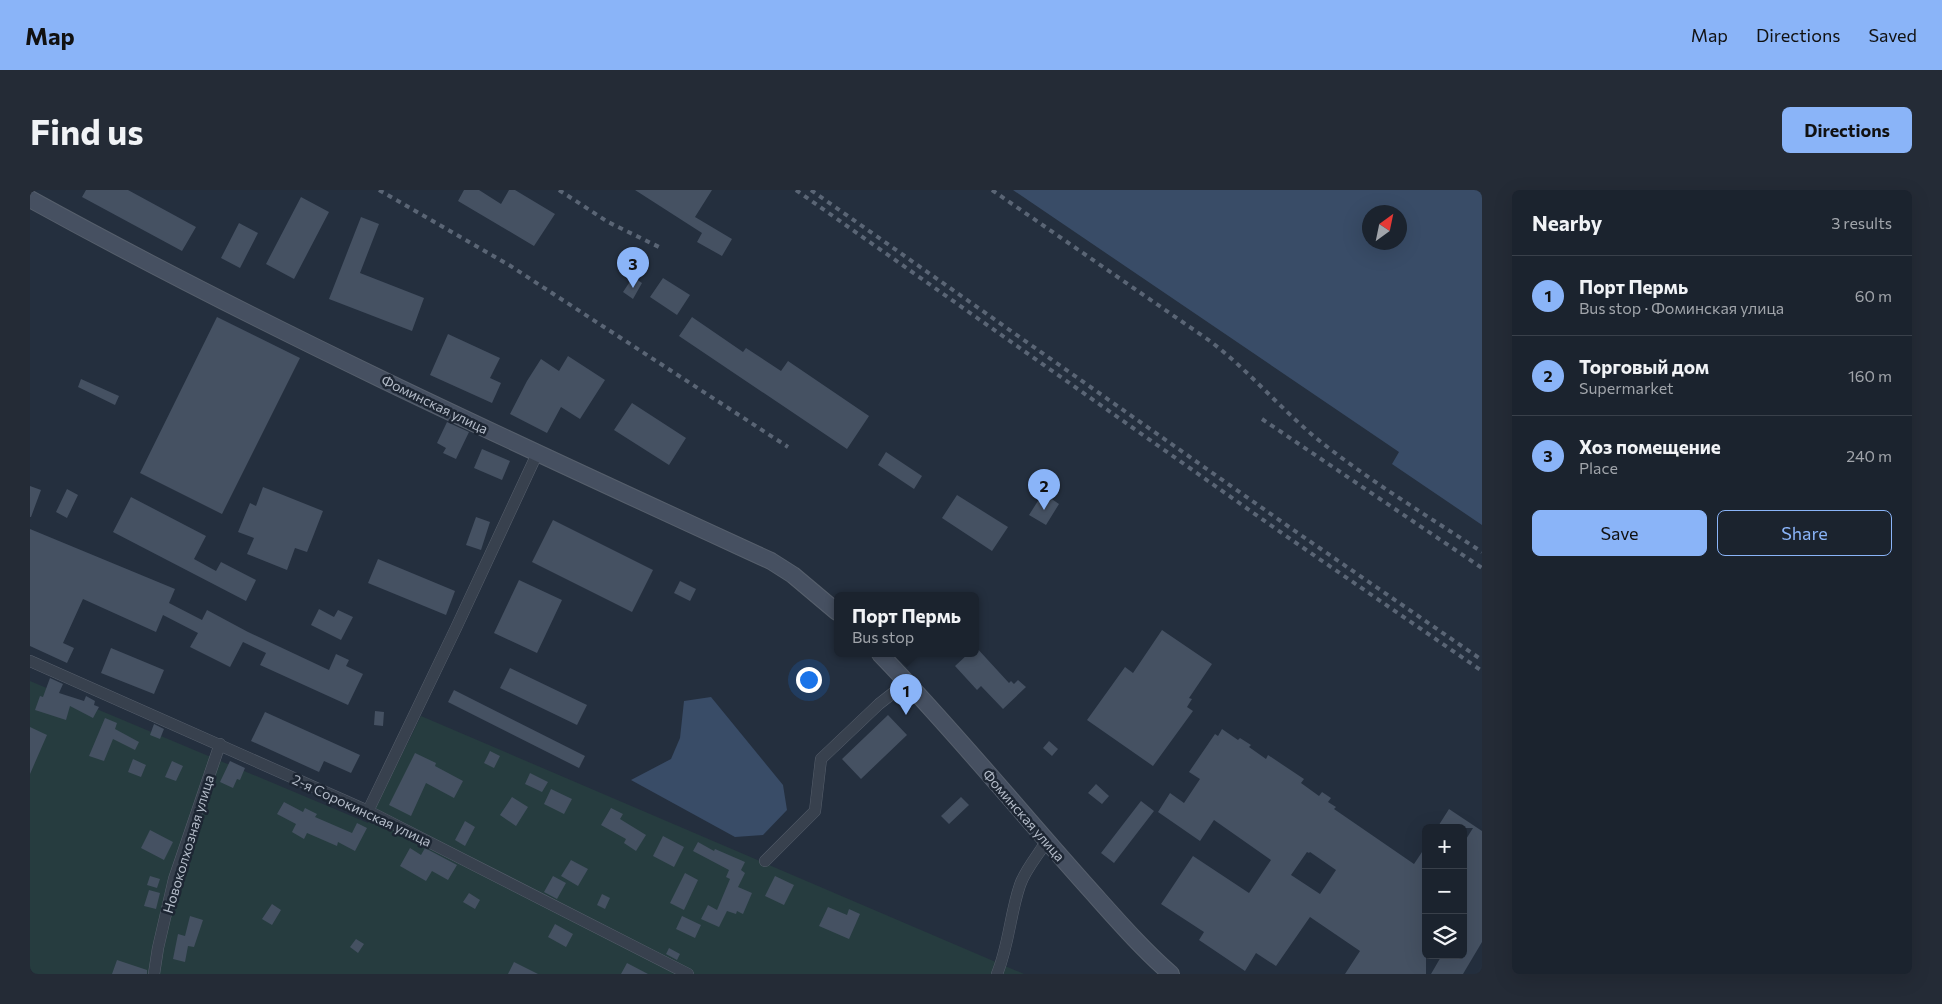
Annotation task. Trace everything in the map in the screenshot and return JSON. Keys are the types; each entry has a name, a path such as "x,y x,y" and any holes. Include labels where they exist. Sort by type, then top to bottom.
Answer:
{"street":[{"name":"Фоминская улица","path":"30,199 186,284 537,454 771,561 793,575 834,609"},
{"path":"368,811 537,454"},
{"name":"Фоминская улица","path":"883,657 907,682 1046,842 1132,936 1171,974"},
{"name":"2-я Сорокинская улица","path":"30,661 368,811 688,974"},
{"path":"765,861 815,811 821,759 879,704 907,682"},
{"name":"Новоколхозная улица","path":"154,974 174,879 195,812 220,744"},
{"path":"996,974 1004,957 1010,922 1021,883 1046,842"}],"green space":[{"path":"30,681 368,823 421,716 1024,974 30,974"}],"water":[{"path":"1013,190 1482,190 1482,525 1392,464 1399,452"},
{"path":"711,697 783,785 787,810 763,835 735,837 631,780 671,759 680,738 684,701"}],"building":[{"path":"86,190 128,190 196,227 182,251 82,197"},
{"path":"464,190 479,190 501,204 509,190 515,190 555,214 534,246 458,201"},
{"path":"635,190 712,190 695,217 732,239 722,256 697,242 702,233"},
{"path":"301,197 329,212 294,279 266,264"},
{"path":"361,217 379,224 360,273 424,298 412,331 329,299"},
{"path":"239,223 258,233 240,268 221,258"},
{"path":"633,277 642,283 633,299 623,292"},
{"path":"663,278 690,295 677,315 650,297"},
{"path":"217,317 300,358 222,514 140,473"},
{"path":"692,317 743,352 746,348 781,371 788,361 869,416 847,449 679,336"},
{"path":"448,334 500,358 490,378 501,383 492,403 430,375"},
{"path":"568,356 605,380 580,419 561,407 547,433 510,414 541,359 559,371"},
{"path":"81,379 119,396 115,405 78,387"},
{"path":"632,403 686,438 669,465 614,430"},
{"path":"447,422 469,432 456,459 443,453 446,448 437,443"},
{"path":"482,449 510,461 502,480 474,468"},
{"path":"886,452 922,476 914,489 878,465"},
{"path":"30,486 41,490 31,517 30,517"},
{"path":"263,487 323,511 307,552 295,548 287,570 247,554 254,538 238,532 250,503 256,506"},
{"path":"67,489 78,495 67,518 56,512"},
{"path":"1043,493 1059,504 1046,525 1029,515"},
{"path":"957,495 1008,527 992,551 942,518"},
{"path":"131,497 206,536 194,559 216,571 221,562 256,580 246,601 113,532"},
{"path":"476,517 490,522 481,550 466,545"},
{"path":"553,520 653,570 632,612 532,562"},
{"path":"30,529 175,589 169,603 202,620 207,610 248,632 329,670 336,654 349,660 346,666 363,674 348,705 260,665 266,653 243,642 230,667 190,647 198,633 163,615 156,632 83,599 63,643 74,648 67,663 30,646"},
{"path":"378,559 455,591 446,615 368,583"},
{"path":"519,580 562,600 537,653 494,633"},
{"path":"680,581 696,589 690,601 674,593"},
{"path":"319,609 334,617 338,610 353,617 341,640 311,625"},
{"path":"1162,630 1212,664 1189,698 1192,699 1187,707 1193,711 1153,766 1087,720 1125,667 1133,673"},
{"path":"111,648 164,670 154,694 101,673"},
{"path":"979,650 1009,683 1011,681 1014,684 1018,680 1026,687 1003,709 981,686 977,690 955,666 965,657 979,657"},
{"path":"510,668 587,705 577,725 500,688"},
{"path":"50,678 63,684 59,693 84,701 86,696 95,701 94,705 99,707 93,718 70,706 66,720 35,710 40,696 43,697"},
{"path":"454,690 585,756 579,768 448,702"},
{"path":"375,711 384,712 383,726 374,725"},
{"path":"265,712 360,755 351,773 324,761 319,772 251,741"},
{"path":"888,715 907,735 861,779 842,759"},
{"path":"105,718 117,723 115,729 139,742 135,750 113,739 104,761 89,756"},
{"path":"154,724 164,729 160,739 150,735"},
{"path":"30,727 47,735 30,774"},
{"path":"1222,729 1238,740 1240,738 1251,745 1249,747 1266,759 1268,755 1304,779 1301,783 1319,796 1322,792 1331,798 1328,802 1336,807 1334,809 1414,864 1422,852 1422,959 1426,959 1426,974 1345,974 1360,951 1310,917 1276,966 1256,953 1245,971 1199,940 1204,932 1161,904 1193,856 1249,893 1271,860 1214,820 1200,841 1158,812 1170,793 1184,803 1200,779 1189,772 1215,734 1218,736","holes":["1307,852 1310,852 1336,870 1320,894 1291,875"]},
{"path":"1049,741 1058,749 1052,756 1043,748"},
{"path":"490,751 500,756 494,768 484,763"},
{"path":"415,753 436,763 435,766 463,781 454,798 426,783 411,816 389,805"},
{"path":"133,759 146,765 141,777 128,772"},
{"path":"172,761 183,766 176,781 165,777"},
{"path":"230,761 245,768 240,780 237,779 233,788 220,782"},
{"path":"530,773 548,782 542,792 525,784"},
{"path":"1096,784 1109,796 1102,804 1088,793"},
{"path":"551,789 572,799 564,814 544,804"},
{"path":"512,797 528,807 516,826 500,815"},
{"path":"961,797 969,805 949,824 941,816"},
{"path":"1141,801 1154,811 1114,863 1101,853"},
{"path":"284,802 303,812 305,808 317,814 315,817 352,833 357,823 367,828 355,851 338,842 337,846 307,833 304,839 292,832 296,824 277,814"},
{"path":"611,808 623,814 620,819 646,835 636,851 624,843 626,839 601,825"},
{"path":"1449,809 1482,831 1482,942 1463,974 1431,974 1440,959 1467,959 1467,838 1473,828 1467,828 1467,824 1440,824"},
{"path":"465,821 475,827 465,846 455,840"},
{"path":"150,830 173,842 164,860 141,848"},
{"path":"663,836 684,847 674,867 653,856"},
{"path":"698,842 714,851 715,849 745,862 741,870 745,873 738,887 752,893 743,914 737,911 736,914 727,911 719,927 701,919 708,905 717,910 730,879 726,877 729,870 693,851"},
{"path":"410,848 421,855 425,848 457,865 448,880 432,871 426,881 400,866"},
{"path":"571,860 588,869 578,886 561,876"},
{"path":"685,873 698,880 684,910 670,903"},
{"path":"150,876 160,879 157,888 147,885"},
{"path":"553,876 566,883 557,899 544,892"},
{"path":"775,876 794,885 784,905 765,896"},
{"path":"149,890 160,893 156,909 144,906"},
{"path":"469,893 480,900 475,909 463,902"},
{"path":"602,894 610,898 605,909 597,905"},
{"path":"272,904 281,910 272,925 262,919"},
{"path":"828,907 847,915 849,909 860,914 849,939 819,926"},
{"path":"190,916 203,920 194,947 188,946 185,962 173,959 178,934 185,936"},
{"path":"682,916 701,925 695,938 676,929"},
{"path":"555,924 573,934 566,947 548,937"},
{"path":"356,939 364,944 358,953 350,947"},
{"path":"669,948 680,954 677,960 666,954"},
{"path":"117,960 147,970 147,974 112,974"},
{"path":"514,962 538,974 508,974"},
{"path":"627,963 648,974 621,974"}],"railway":[{"path":"379,190 509,265 788,447"},
{"path":"559,190 608,222 659,247"},
{"path":"796,190 1286,536 1482,671"},
{"path":"811,190 1292,529 1482,660"},
{"path":"992,190 1210,341 1316,438 1398,497 1482,552"},
{"path":"1262,419 1482,568"}],"place":[{"name":"Хоз помещение","path":"633,288"},
{"name":"Торговый дом","path":"1044,510"},
{"name":"Порт Пермь","path":"906,715"}]}
